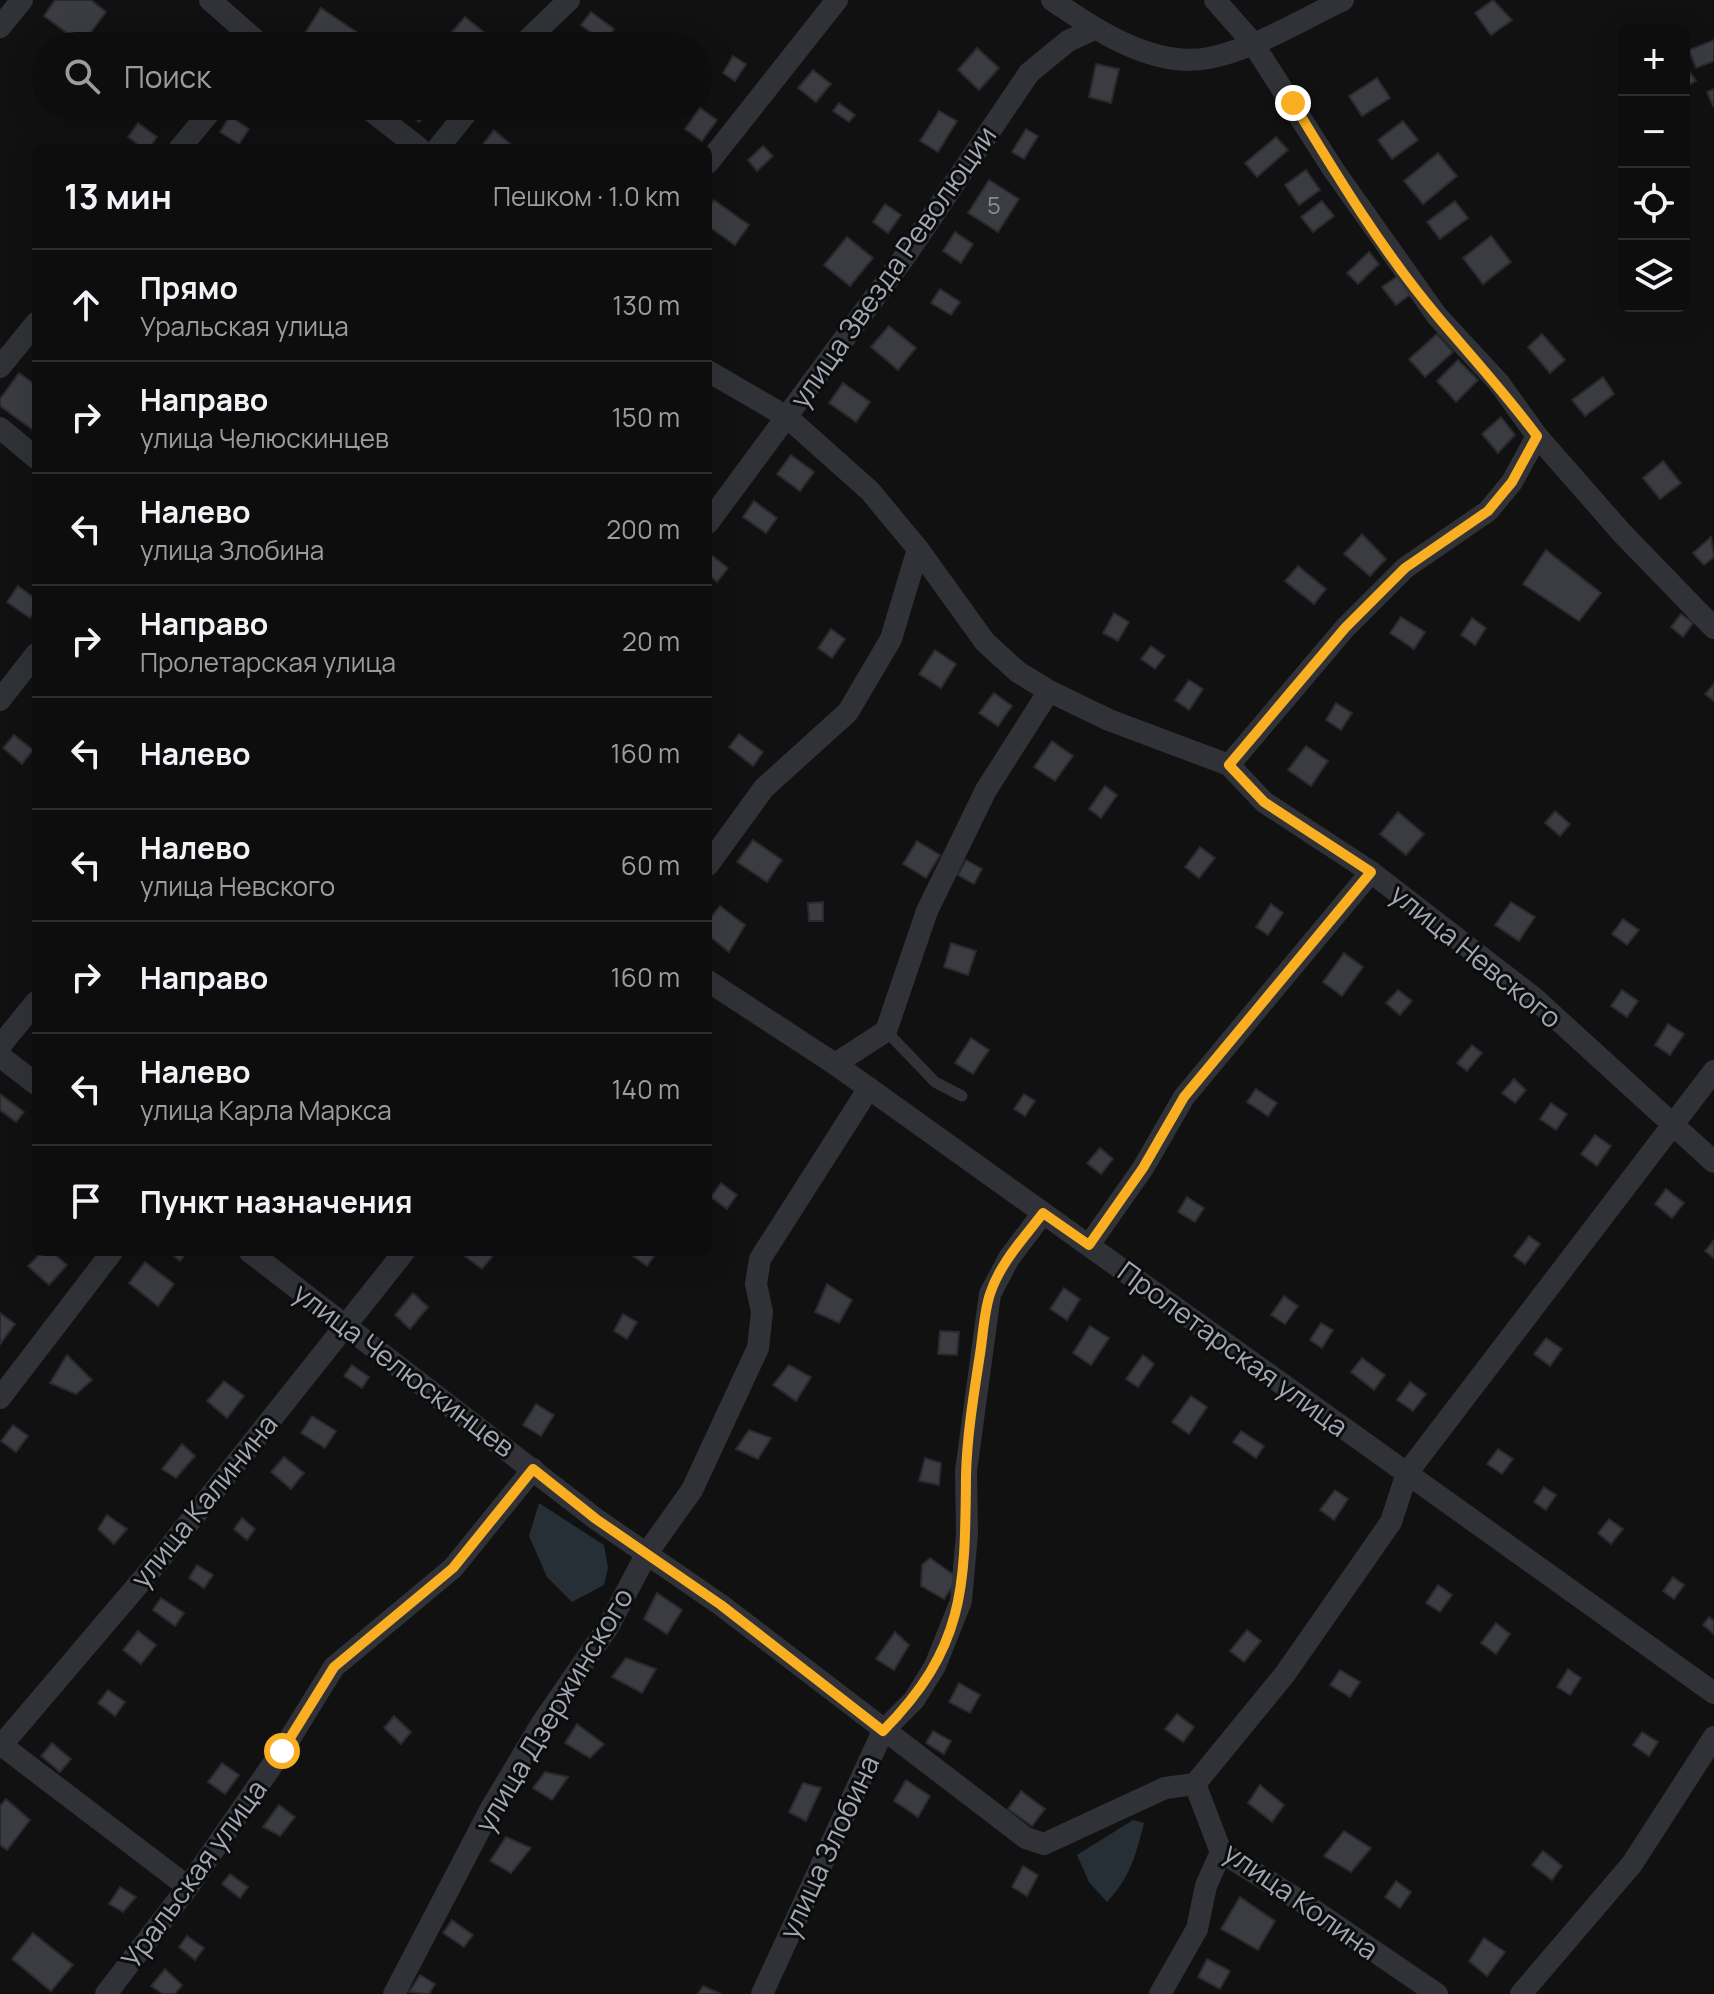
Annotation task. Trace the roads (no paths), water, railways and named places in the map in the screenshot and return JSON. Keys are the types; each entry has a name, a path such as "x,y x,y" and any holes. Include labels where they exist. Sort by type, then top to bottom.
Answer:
{"street":[{"path":"0,27 22,0"},
{"path":"210,0 246,32"},
{"path":"536,32 569,0"},
{"path":"1052,0 1094,29 1161,57 1207,58 1252,42 1343,0"},
{"path":"1215,0 1252,42 1372,226 1437,316 1499,383 1537,436 1667,582 1714,628"},
{"path":"712,158 840,3"},
{"name":"улица Звезда Революции","path":"712,518 906,255 1029,73 1068,41 1094,29"},
{"path":"183,144 203,120"},
{"path":"383,120 414,144"},
{"path":"441,144 461,120"},
{"path":"0,367 32,328"},
{"name":"улица Невского","path":"712,373 787,417 870,491 918,549 985,642 1018,672 1109,720 1229,765 1264,802 1371,872 1533,997 1714,1162"},
{"path":"0,428 32,455"},
{"path":"1229,765 1345,628 1395,578 1488,511 1512,482 1537,436"},
{"path":"712,860 764,788 848,712 891,639 918,549"},
{"path":"0,700 32,659"},
{"path":"835,1064 886,1031 933,897 986,790 1049,691"},
{"path":"1089,1245 1143,1168 1184,1097 1371,872"},
{"name":"Пролетарская улица","path":"712,984 869,1088 1714,1693"},
{"path":"0,1046 32,1007"},
{"path":"0,1056 32,1081"},
{"path":"1195,1784 1285,1674 1391,1522 1407,1473 1714,1071"},
{"name":"улица Дзержинского","path":"394,1994 497,1797 542,1723 608,1627 647,1553 692,1490 758,1348 762,1312 756,1284 760,1259 869,1088"},
{"name":"улица Злобина","path":"762,1994 883,1731 914,1700 935,1666 961,1601 967,1534 966,1471 990,1294 1009,1258 1043,1213"},
{"path":"0,1398 109,1256"},
{"name":"улица Челюскинцев","path":"255,1256 344,1327 721,1605 1026,1838 1044,1844 1165,1788 1195,1784"},
{"name":"улица Калинина","path":"0,1745 160,1559 401,1256"},
{"name":"Уральская улица","path":"106,1994 188,1887 282,1751 334,1667 453,1568 533,1469"},
{"path":"1521,1994 1632,1864 1714,1737"},
{"path":"0,1745 188,1887"},
{"name":"улица Колина","path":"1195,1784 1221,1852 1302,1902 1437,1994"},
{"path":"1160,1994 1197,1929 1206,1886 1221,1852"}],"lane":[{"path":"886,1031 935,1082 962,1096"}]}
